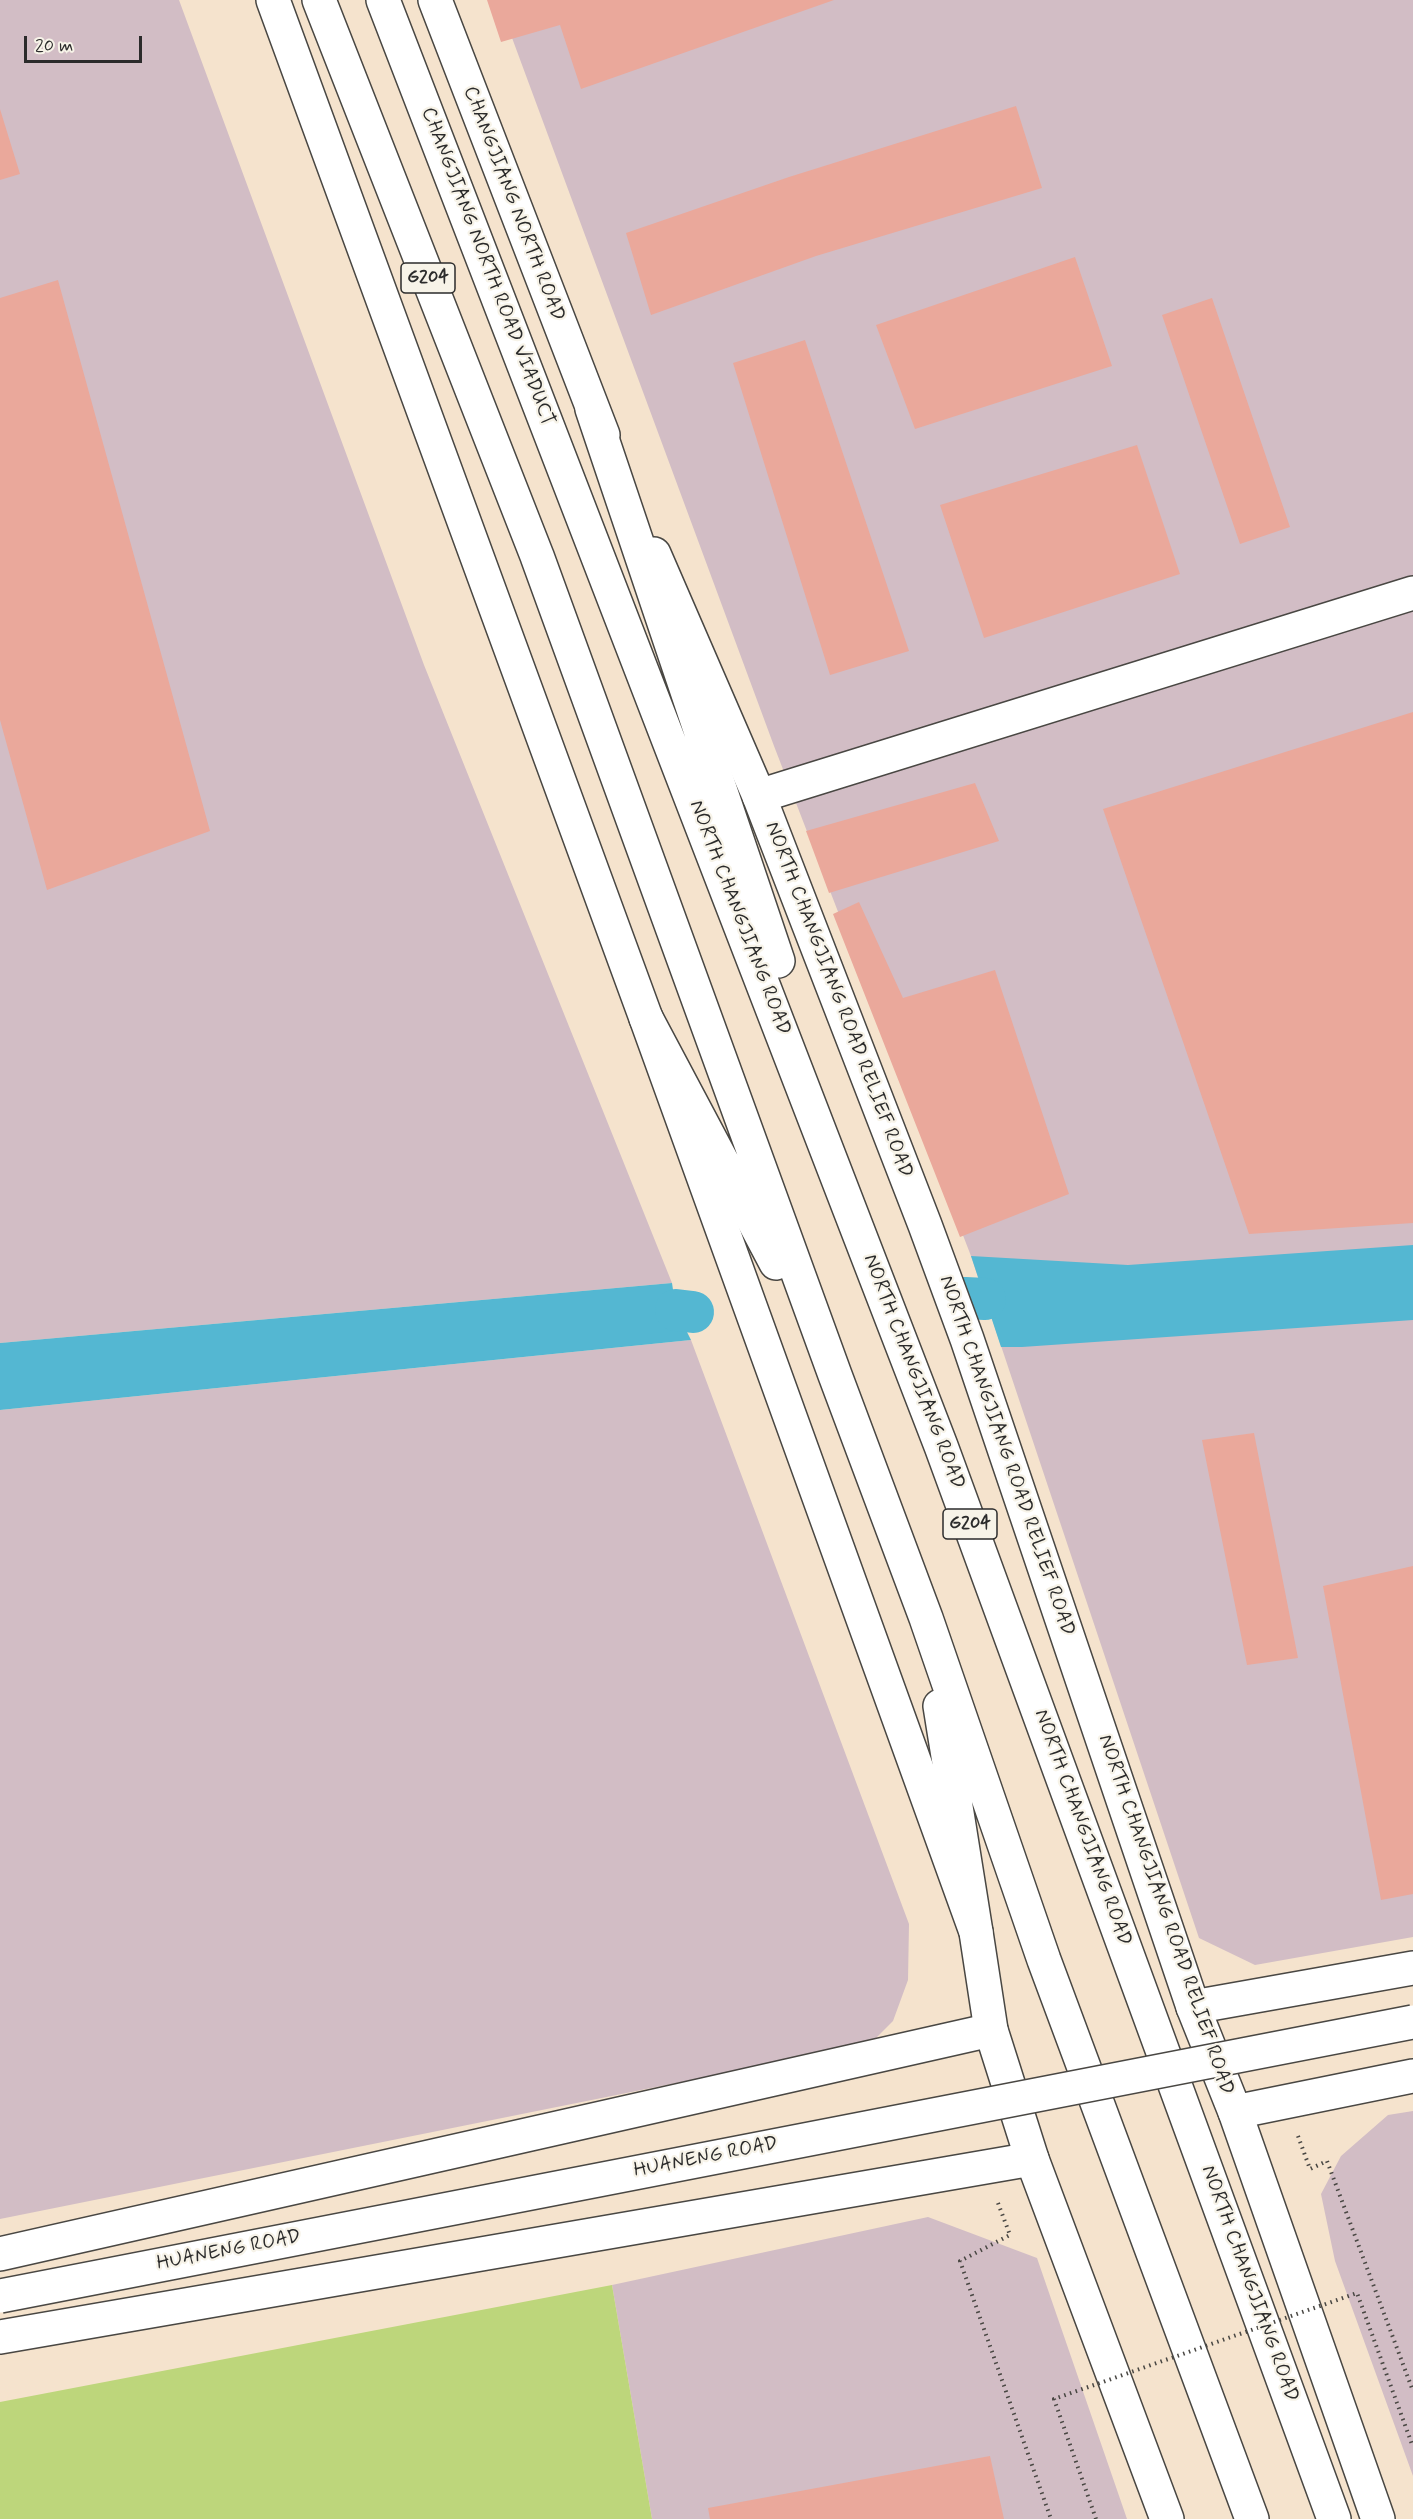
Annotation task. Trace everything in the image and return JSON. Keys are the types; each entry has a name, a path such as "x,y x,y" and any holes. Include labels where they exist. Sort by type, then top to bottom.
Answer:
{"main road":[{"path":"273,0 646,1018 976,1932"},
{"name":"G204","path":"319,0 537,556 835,1375 926,1618 1044,1960 1252,2519"},
{"name":"CHANGJIANG NORTH ROAD VIADUCT","path":"383,0 591,534"},
{"name":"CHANGJIANG NORTH ROAD","path":"435,0 592,408"},
{"path":"592,408 941,1446"},
{"name":"NORTH CHANGJIANG ROAD RELIEF ROAD","path":"592,408 759,796 968,1340 1193,2007 1235,2112 1378,2519"},
{"name":"NORTH CHANGJIANG ROAD","path":"591,534 941,1446 1334,2519"},
{"path":"759,796 1413,593"},
{"path":"646,1018 835,1375"},
{"path":"926,1618 991,2030 1032,2159 1167,2519"},
{"path":"1193,2007 1413,1968"},
{"name":"HUANENG ROAD","path":"0,2296 1413,2022"},
{"path":"0,2254 991,2030"},
{"path":"1235,2112 1413,2076"},
{"path":"0,2337 1032,2159"}],"path":[{"path":"1310,2169 1327,2161 1413,2391"},
{"path":"1010,2235 960,2261 1051,2519"},
{"path":"1096,2519 1054,2399 1357,2293 1413,2447"}],"shaded area":[{"path":"0,0 179,0 424,665 672,1283 0,1343"},
{"path":"498,0 1413,0 1413,1937 1255,1965 1199,1938 971,1256 774,746"},
{"path":"691,1340 909,1924 908,1980 893,2021 870,2044 0,2219 0,1410"},
{"path":"1413,2111 1413,2476 1335,2261 1321,2194 1341,2156 1388,2115"},
{"path":"928,2217 1037,2258 1127,2519 652,2519 612,2285"}],"green space":[{"path":"612,2285 652,2519 0,2519 0,2402"}],"water":[{"path":"1413,1245 1413,1320 1022,1347 1001,1347 971,1256 1128,1265"},
{"path":"672,1283 676,1310 691,1340 0,1410 0,1343"}],"building":[{"path":"487,0 834,0 581,89 560,25 501,42"},
{"path":"1016,106 1042,188 816,256 651,315 626,233 789,177"},
{"path":"0,109 20,174 0,180"},
{"path":"1075,257 1112,366 915,429 876,325"},
{"path":"58,280 210,831 47,890 0,720 0,298"},
{"path":"1212,298 1290,527 1240,544 1162,315"},
{"path":"805,340 909,651 830,675 733,363"},
{"path":"1137,445 1180,574 984,638 940,505"},
{"path":"1413,712 1413,1223 1249,1234 1103,809"},
{"path":"975,783 999,841 829,893 806,831"},
{"path":"859,902 903,998 995,970 1069,1194 960,1237 833,914"},
{"path":"1254,1433 1298,1658 1247,1665 1202,1440"},
{"path":"1413,1566 1413,1894 1381,1900 1323,1586"},
{"path":"990,2456 1004,2519 710,2519 708,2508"}],"waterway":[{"path":"965,1298 985,1299"},
{"path":"676,1310 693,1312"}]}
